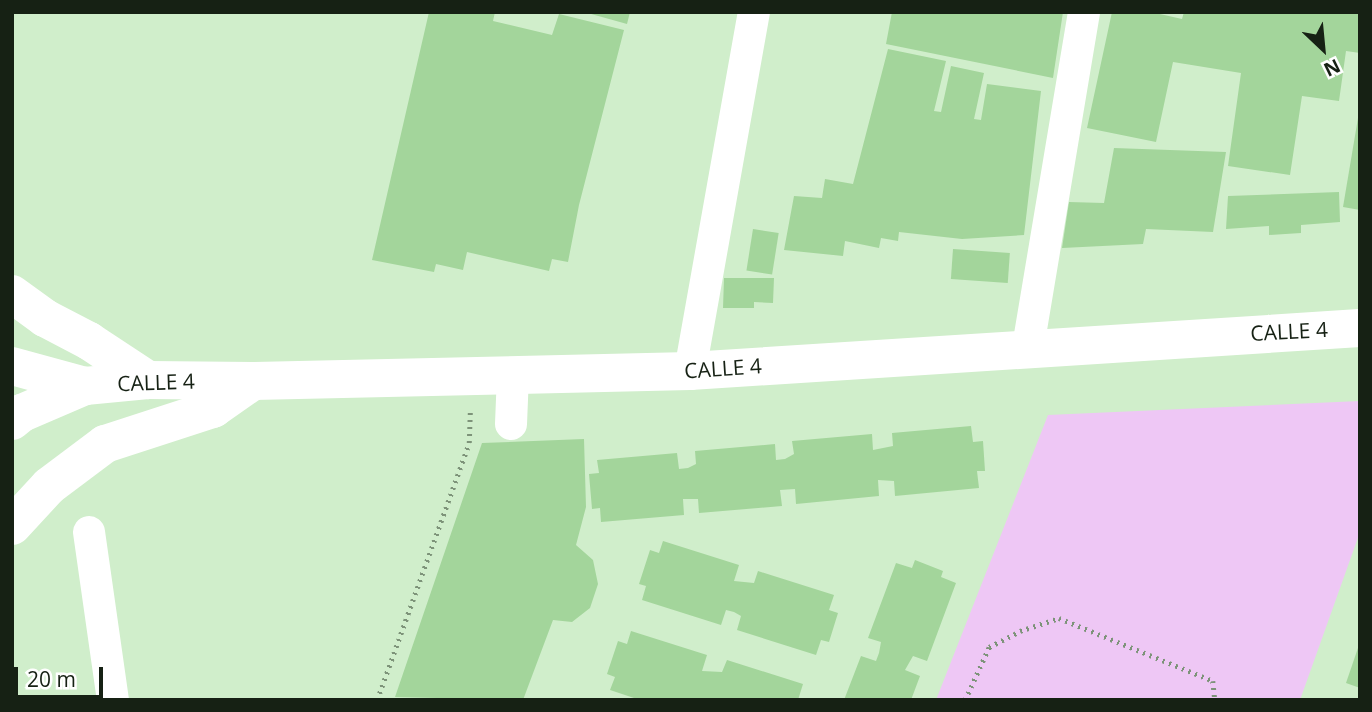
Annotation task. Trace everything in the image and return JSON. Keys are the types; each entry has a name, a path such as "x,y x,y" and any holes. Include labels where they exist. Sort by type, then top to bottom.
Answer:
{"main road":[{"path":"12,294 45,318 89,341 148,380"},
{"name":"CALLE 4","path":"12,421 22,413 85,386 148,380 253,381 690,371 1028,347 1360,328"},
{"name":"CALLE 4","path":"12,366 85,386"},
{"path":"12,526 48,486 105,444 213,409 253,381"}],"street":[{"path":"690,371 754,12"},
{"path":"1028,347 1084,12"},
{"path":"511,424 513,375"},
{"path":"89,532 113,700"}],"path":[{"path":"377,700 469,443 470,377"},
{"path":"965,700 989,647 1020,631 1059,618 1213,681 1215,700"}],"shaded area":[{"path":"1360,401 1360,532 1300,700 936,700 1048,415"}],"building":[{"path":"429,12 495,12 493,21 552,35 559,14 624,30 579,205 568,262 552,259 549,271 467,252 463,270 436,264 434,272 372,260"},
{"path":"584,12 630,12 627,24"},
{"path":"892,12 1063,12 1053,78 886,44"},
{"path":"1112,12 1151,12 1182,19 1184,12 1360,12 1360,53 1346,51 1339,101 1302,96 1290,175 1228,166 1241,73 1173,62 1156,142 1087,128"},
{"path":"888,49 946,61 934,111 941,112 951,66 984,73 974,119 981,120 987,84 1041,91 1024,235 962,239 899,232 898,241 881,238 879,248 845,241 843,256 784,250 794,196 822,198 825,179 853,184"},
{"path":"1360,118 1360,210 1343,207"},
{"path":"1114,148 1226,152 1213,232 1146,229 1143,244 1062,248 1069,202 1104,203"},
{"path":"1339,192 1340,222 1301,225 1301,233 1269,235 1269,226 1226,229 1228,196"},
{"path":"753,229 779,233 772,275 746,270"},
{"path":"953,249 1010,253 1008,283 951,279"},
{"path":"724,278 774,278 773,303 754,302 754,308 723,308"},
{"path":"971,426 973,442 983,441 985,471 977,471 979,488 895,496 894,481 878,480 879,496 796,504 795,489 780,490 782,506 699,513 698,499 683,499 684,515 601,522 600,508 592,509 589,474 599,473 597,460 677,453 679,469 696,464 695,451 775,444 776,460 794,454 792,441 872,434 873,450 893,446 892,433"},
{"path":"584,439 586,507 576,545 593,560 598,584 590,608 572,622 553,620 523,700 395,697 482,443"},
{"path":"663,541 739,565 734,581 754,583 758,571 834,595 829,610 838,613 829,642 821,640 816,655 737,630 741,616 734,612 726,610 721,625 642,600 646,586 639,584 650,550 659,553"},
{"path":"915,560 943,571 941,577 956,583 927,661 913,656 905,670 920,676 911,700 844,700 861,656 876,661 881,642 868,638 896,563 912,568"},
{"path":"631,631 707,655 702,671 722,672 727,660 803,684 798,700 640,700 610,690 615,677 607,674 618,641 627,644"},
{"path":"1360,645 1360,688 1346,683"}]}
